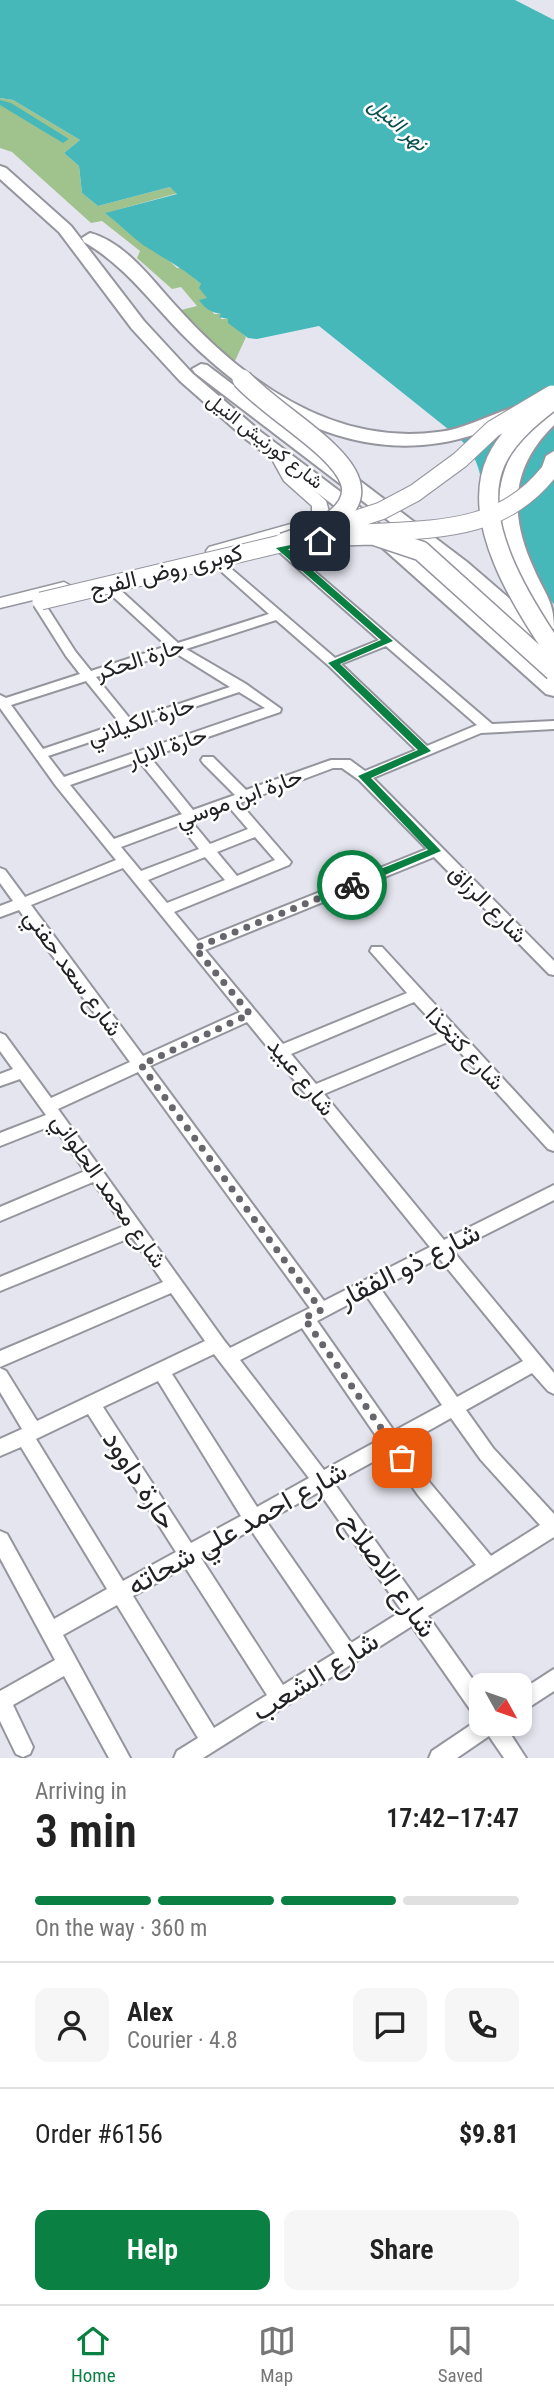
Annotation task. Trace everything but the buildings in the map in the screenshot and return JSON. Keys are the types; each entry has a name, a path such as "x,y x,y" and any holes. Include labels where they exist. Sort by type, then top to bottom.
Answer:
{"highway":[{"name":"شارع كورنيش النيل","path":"0,157 48,195 90,238 155,321 203,371 439,549 554,649"},
{"name":"شارع كورنيش النيل","path":"0,170 65,229 160,351 229,416 347,506 554,689"},
{"path":"90,238 122,258 195,338 242,379 257,396 342,460 354,482 353,493 340,515 312,533 289,542"},
{"path":"242,379 315,422 333,430 375,439 440,438 520,412"},
{"path":"554,399 530,418 504,447 491,474 488,500 493,528 518,591 554,649"},
{"path":"554,415 526,441 514,459 504,499 525,568 554,623"},
{"path":"289,542 373,535 421,551 554,671"}],"main road":[{"name":"كوبرى روض الفرج","path":"0,611 289,542 398,503 432,482 493,429 554,393"},
{"path":"0,603 239,545 312,524 321,515 320,505 290,477 276,452"},
{"name":"كوبرى روض الفرج","path":"26,597 55,594 251,547 445,526 486,519 532,495 541,484 554,456"},
{"path":"0,618 289,542 349,539 391,544"}],"street":[{"path":"289,542 388,641 488,728"},
{"path":"217,562 333,663 425,751"},
{"path":"112,589 176,648 242,687"},
{"path":"41,607 88,676 128,725"},
{"name":"حارة الحكر","path":"1,701 278,615"},
{"path":"333,663 388,641"},
{"name":"حارة الابار","path":"61,783 273,712 274,706 242,687"},
{"name":"حارة الكيلاني","path":"40,754 242,687"},
{"name":"شارع عبيد","path":"1,701 111,845 554,1386"},
{"path":"363,776 488,728 516,730 554,726"},
{"path":"142,756 208,850 234,882"},
{"path":"165,910 282,863 283,860 257,831 238,799 208,760"},
{"name":"حارة ابن موسي","path":"111,845 337,762 350,766 363,776"},
{"name":"شارع الرزاق","path":"363,776 554,970"},
{"path":"138,878 257,831"},
{"path":"195,948 436,851"},
{"path":"0,912 125,862"},
{"name":"شارع سعد حفني","path":"0,873 141,1065 313,1314 391,1442 424,1489 489,1567"},
{"name":"شارع كتخذا","path":"377,951 554,1145"},
{"path":"280,1052 416,995"},
{"path":"0,1140 141,1065 250,1014"},
{"path":"313,1092 451,1034"},
{"name":"شارع محمد الحلواني","path":"0,1039 222,1351"},
{"path":"0,1080 23,1071"},
{"path":"0,1214 97,1173"},
{"name":"شارع ذو الفقار","path":"0,1448 161,1371 222,1351 313,1314 554,1192"},
{"path":"0,1283 136,1227"},
{"path":"0,1359 175,1283"},
{"path":"369,1286 487,1454 554,1527"},
{"name":"شارع الاصلاح","path":"222,1351 322,1480 469,1690"},
{"name":"شارع احمد علي شحاته","path":"50,1632 534,1363"},
{"path":"161,1371 226,1478 348,1656"},
{"path":"0,1376 29,1434 120,1593 211,1741"},
{"name":"حارة داوود","path":"91,1404 280,1698"},
{"name":"شارع الشعب","path":"184,1758 554,1527"},
{"path":"0,1540 7,1568 50,1632 120,1758"},
{"path":"23,1747 0,1702 67,1664"},
{"path":"532,1695 554,1679"},
{"path":"439,1758 473,1736"},
{"path":"500,1736 516,1758"}],"green space":[{"path":"0,98 13,100 80,140 64,153 79,166 82,193 98,206 170,187 178,193 106,213 143,244 161,253 177,268 183,268 201,284 214,314 221,314 221,319 228,319 246,337 234,363 181,310 197,306 181,287 172,289 137,258 140,251 102,221 91,223 12,152 0,148"}],"water":[{"name":"نهر النيل","path":"0,0 515,0 554,20 554,604 484,538 479,472 475,460 458,437 319,326 257,339 248,338 228,323 228,319 219,317 221,314 208,310 201,303 199,300 207,298 199,288 201,284 143,245 105,213 177,194 170,187 98,206 82,193 79,166 64,153 80,140 13,100 0,98"},
{"path":"0,100 11,103 69,139 63,143 0,105"}],"way so far":[{"path":"352,885 195,948 250,1014 141,1065 321,1310 304,1318 402,1458"}],"route":[{"path":"320,541 281,548 388,641 333,663 425,751 363,776 436,851 352,885"}]}
